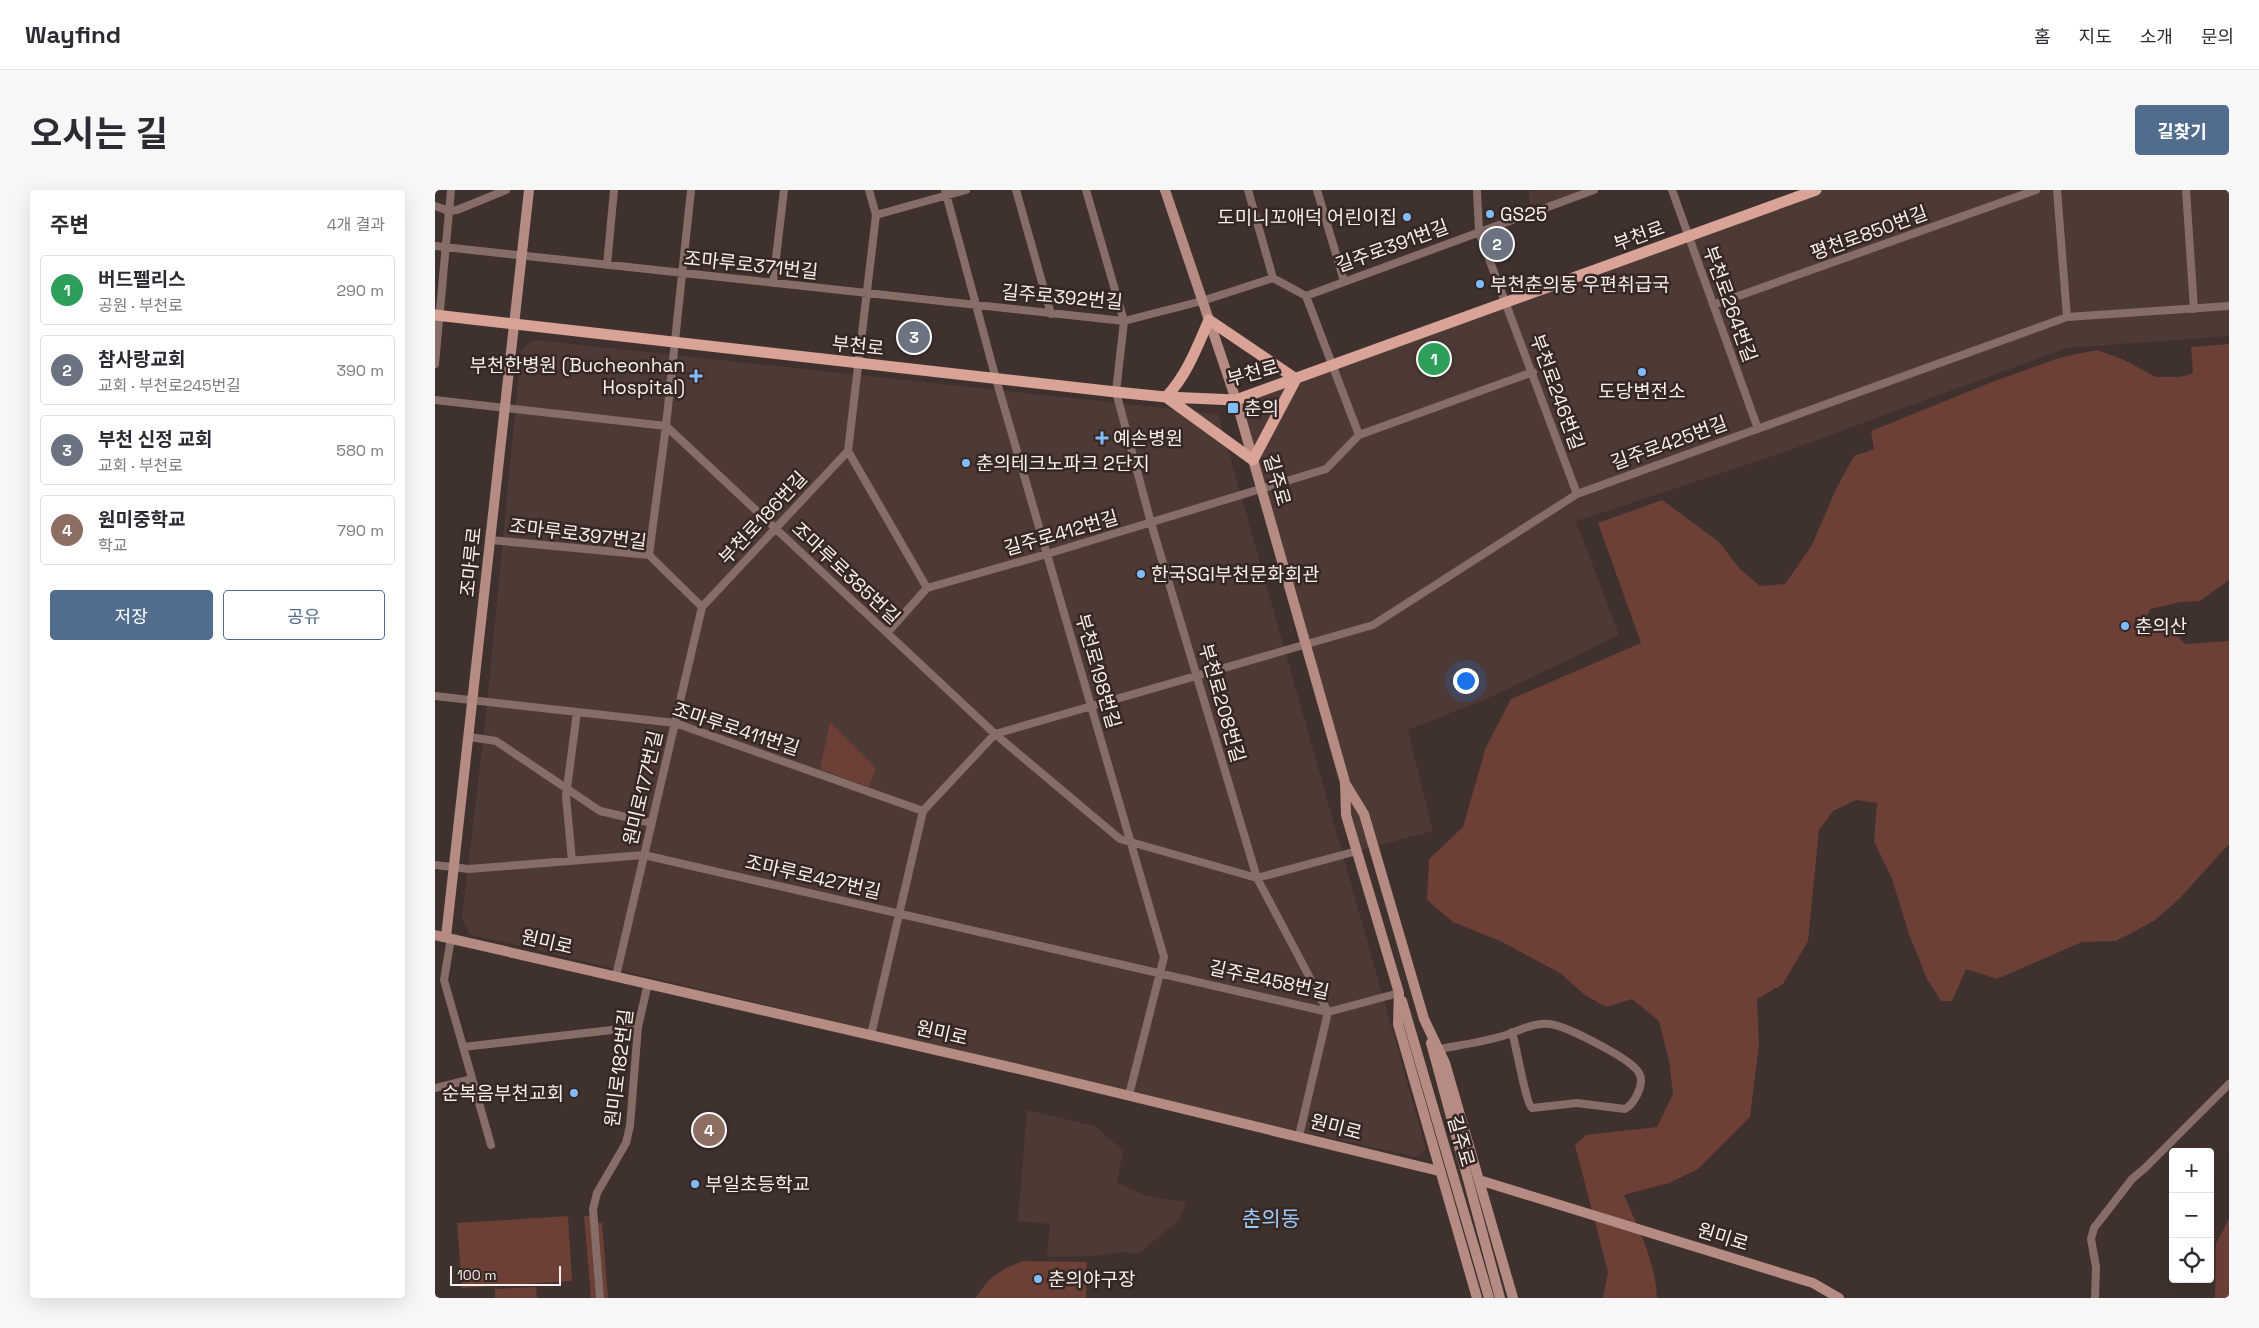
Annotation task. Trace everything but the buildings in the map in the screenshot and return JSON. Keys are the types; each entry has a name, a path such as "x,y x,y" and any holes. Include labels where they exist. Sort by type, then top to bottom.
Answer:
{"main road":[{"name":"부천로","path":"437,315 1116,392 1166,397 1236,400 1816,190"},
{"path":"1209,320 1296,379 1253,460 1166,397 1175,388 1191,363 1209,320"}],"street":[{"path":"435,364 437,315 451,190"},
{"path":"435,206 449,211 457,210 506,190"},
{"name":"조마루로","path":"444,937 469,737 529,190"},
{"path":"607,265 614,190"},
{"path":"649,555 666,426 691,190"},
{"path":"773,283 784,190"},
{"path":"869,190 876,215 848,451 927,588 887,633"},
{"path":"876,215 945,193 966,190"},
{"path":"1015,190 1051,314"},
{"path":"1086,190 1125,321 1116,392"},
{"name":"길주로","path":"1165,190 1236,400 1345,782 1346,815 1489,1298"},
{"path":"1248,190 1273,278"},
{"path":"1317,190 1344,280"},
{"name":"부천로246번길","path":"1477,190 1479,232 1507,302 1577,494"},
{"name":"길주로391번길","path":"1307,296 1344,280 1594,190"},
{"name":"부천로264번길","path":"1672,190 1687,237 1758,429"},
{"name":"평천로850번길","path":"1713,305 2036,190"},
{"path":"2057,190 2067,317"},
{"path":"2186,190 2194,309"},
{"name":"부천로198번길","path":"945,193 1164,957 1129,1096"},
{"name":"조마루로371번길","path":"435,246 977,306"},
{"path":"1202,301 1273,278 1307,296 1359,435 1533,372"},
{"name":"길주로392번길","path":"977,306 1125,321 1202,301"},
{"name":"길주로425번길","path":"995,734 1306,646 1373,625 1577,494 2067,317 2229,306"},
{"name":"부천로208번길","path":"1116,392 1151,523 1257,878 1328,1012"},
{"path":"435,400 505,410 666,426"},
{"name":"조마루로385번길","path":"666,426 995,734 1120,839 1257,878"},
{"name":"길주로412번길","path":"927,588 1151,523 1326,469 1359,435"},
{"name":"부천로186번길","path":"702,607 848,451"},
{"name":"조마루로397번길","path":"491,540 649,555 702,607"},
{"name":"원미로177번길","path":"616,976 702,607"},
{"name":"조마루로411번길","path":"435,696 675,723 923,811"},
{"path":"572,861 567,790 577,712"},
{"path":"871,1035 923,811 995,734"},
{"path":"469,737 496,741 600,811 652,823"},
{"name":"길주로","path":"1345,782 1364,814 1424,1019 1500,1298"},
{"path":"1257,878 1357,851"},
{"name":"조마루로427번길","path":"435,865 469,869 644,855 1161,973"},
{"path":"1362,868 1364,857 1367,855 1373,856 1378,864"},
{"path":"444,937 444,980 491,1145"},
{"name":"원미로","path":"444,937 871,1035 1439,1171"},
{"name":"길주로458번길","path":"1161,973 1328,1012 1399,993"},
{"name":"원미로182번길","path":"600,1298 593,1209 597,1193 626,1143 630,1126 637,1027 648,983"},
{"name":"길주로","path":"1399,993 1397,1024 1477,1298"},
{"path":"1299,1136 1328,1012"},
{"name":"길주로","path":"1424,1019 1445,1063 1513,1298"},
{"path":"1439,1049 1484,1041 1512,1032 1547,1023 1574,1032 1635,1067 1641,1077 1639,1092 1632,1104 1625,1109 1577,1103 1532,1108 1526,1097 1521,1064 1512,1032"},
{"path":"463,1047 637,1027"},
{"path":"435,1088 472,1080"},
{"path":"2095,1298 2095,1267 2091,1239 2094,1228 2132,1179 2229,1084"},
{"path":"1416,1166 1433,1150"},
{"name":"원미로","path":"1479,1180 1813,1283 1839,1298"}],"shaded area":[{"path":"1529,190 1594,190 1530,213"},
{"path":"1816,190 2229,190 2229,336 2067,348 1773,456 1576,521 1619,635 1493,696 1408,730 1433,831 1357,851 1236,400"},
{"path":"535,340 1218,414 1426,1149 1416,1157 1206,1110 469,934 462,917 486,716 521,350"},
{"path":"2229,344 2229,580 2200,601 2180,602 2150,609 2141,628 2157,632 2171,629 2185,644 2229,641 2229,844 2180,898 2154,921 2116,941 2082,942 1997,979 1966,969 1952,1001 1941,1001 1927,979 1909,934 1892,879 1874,841 1877,803 1856,800 1833,811 1819,830 1808,941 1783,984 1757,999 1759,1044 1750,1117 1698,1169 1669,1183 1624,1195 1650,1258 1657,1298 1603,1298 1608,1272 1575,1145 1586,1135 1657,1127 1673,1094 1669,1061 1659,1021 1632,999 1606,1007 1585,995 1560,973 1500,941 1453,922 1427,900 1429,859 1463,827 1486,747 1511,699 1641,643 1598,523 1662,500 1719,542 1740,569 1760,586 1785,584 1812,545 1836,489 1854,456 1874,449 1871,431 1997,380 2062,357 2097,350 2122,359 2156,377 2180,377 2193,373 2191,347"},
{"path":"830,722 876,768 869,787 820,769"},
{"path":"1027,1110 1095,1126 1123,1151 1117,1182 1146,1196 1186,1202 1179,1220 1138,1254 1123,1252 1092,1256 1047,1257 1050,1224 1018,1221"},
{"path":"568,1216 572,1281 462,1288 457,1223"},
{"path":"584,1216 590,1216 596,1298 591,1298"},
{"path":"2229,1219 2229,1298 2215,1298 2216,1243"},
{"path":"598,1223 602,1223 608,1298 604,1298"},
{"name":"춘의야구장","path":"1023,1261 1087,1262 1086,1298 976,1298 995,1275"},
{"path":"536,1287 537,1298 495,1298 495,1289"}],"place":[{"name":"GS25","path":"1490,214"},
{"name":"도미니꼬애덕 어린이집","path":"1407,217"},
{"name":"참사랑교회","path":"1497,244"},
{"name":"부천춘의동 우편취급국","path":"1480,284"},
{"name":"부천 신정 교회","path":"914,337"},
{"name":"버드펠리스","path":"1434,359"},
{"name":"도당변전소","path":"1642,372"},
{"name":"부천한병원 (Bucheonhan Hospital)","path":"696,376"},
{"name":"춘의","path":"1233,408"},
{"name":"예손병원","path":"1102,438"},
{"name":"춘의테크노파크 2단지","path":"966,463"},
{"name":"한국SGI부천문화회관","path":"1141,574"},
{"name":"춘의산","path":"2125,626"},
{"name":"순복음부천교회","path":"574,1093"},
{"name":"원미중학교","path":"709,1130"},
{"name":"부일초등학교","path":"695,1184"},
{"name":"춘의야구장","path":"1038,1279"}],"district":[{"name":"춘의동","path":"1271,1218"}]}
